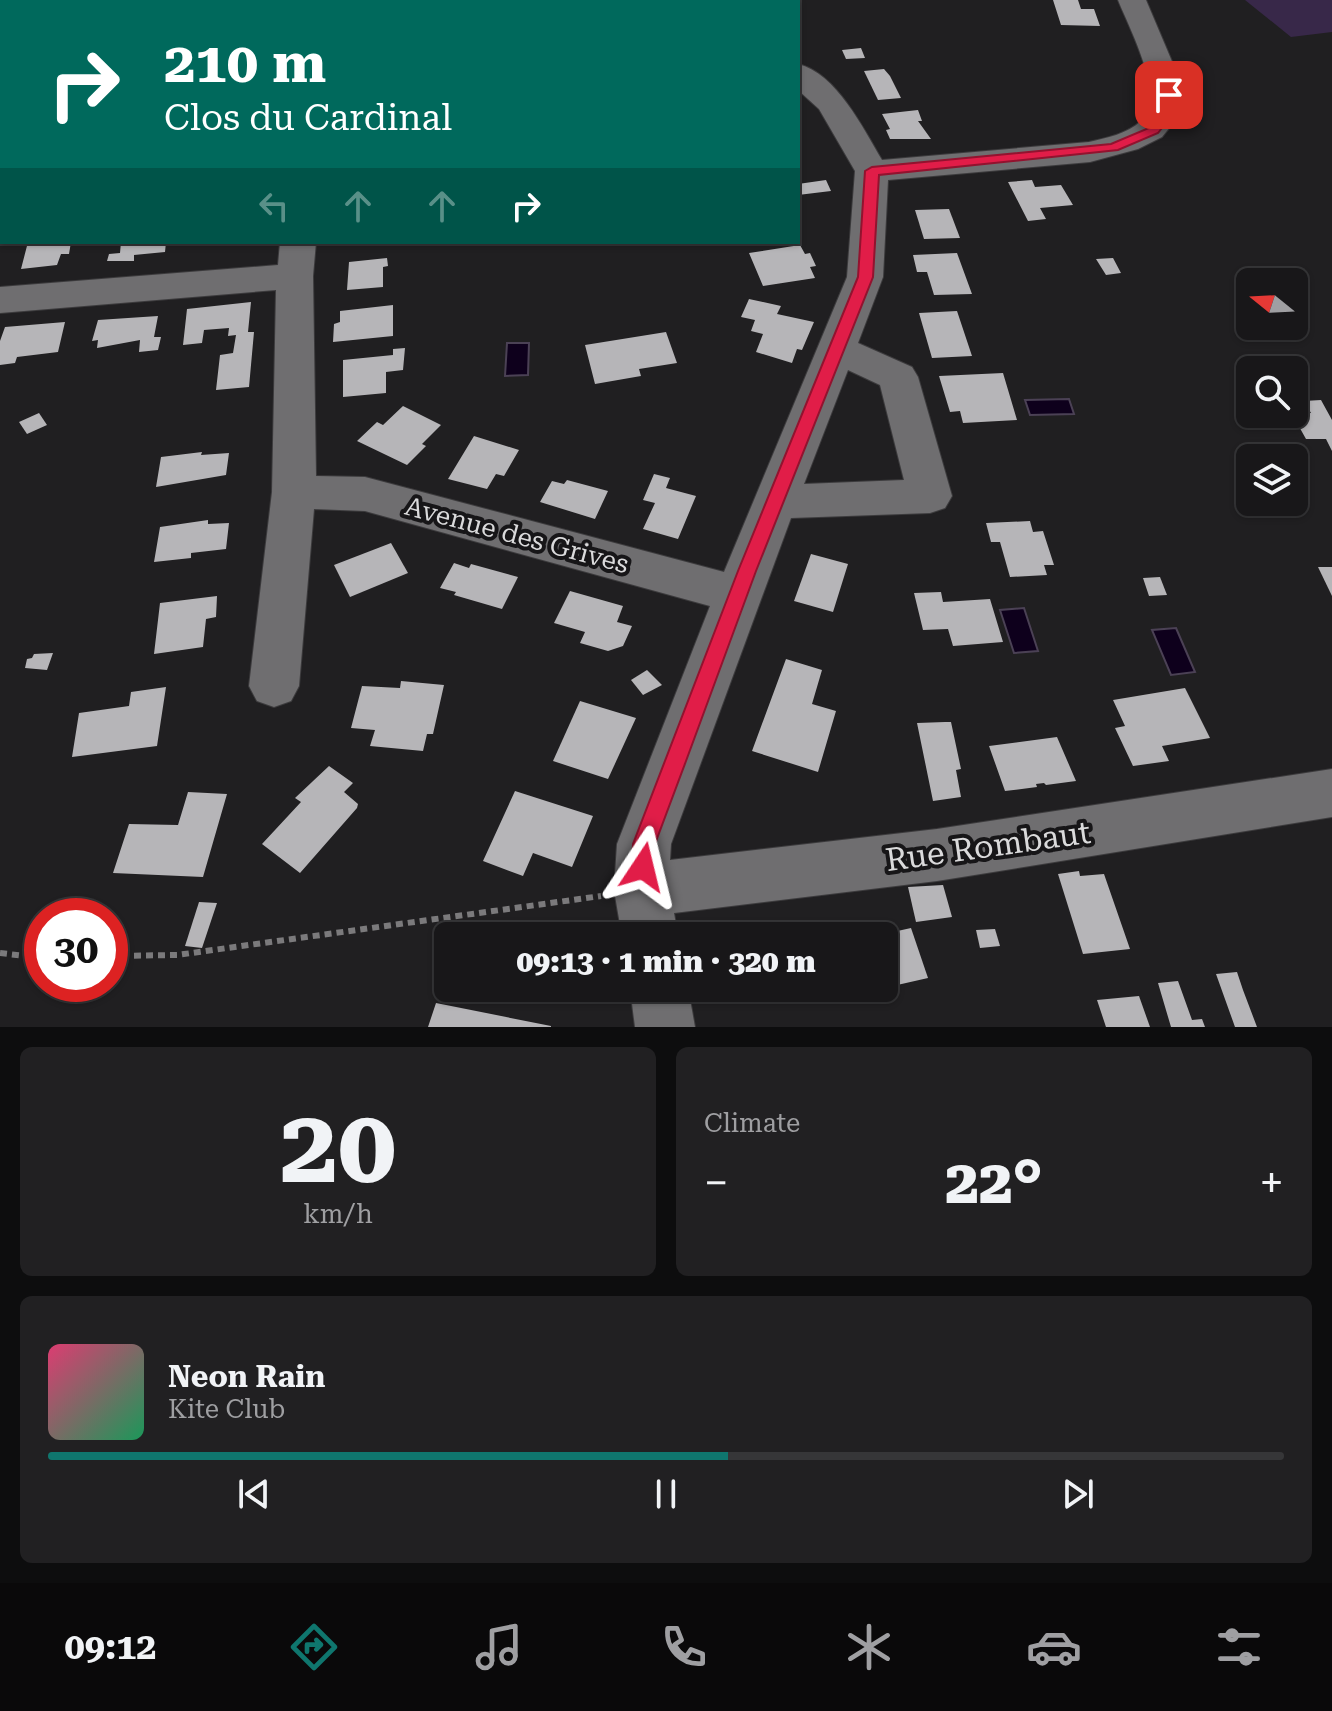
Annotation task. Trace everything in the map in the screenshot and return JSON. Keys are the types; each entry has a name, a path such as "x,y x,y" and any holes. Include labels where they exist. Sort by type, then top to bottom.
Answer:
{"street":[{"path":"872,171 1090,152 1113,147 1154,130 1167,114 1169,95 1132,0"},
{"path":"646,913 644,844 738,595 865,277 872,171 832,104 800,75"},
{"path":"0,300 296,259 294,492 274,686"},
{"path":"775,502 930,496 898,377 836,349"},
{"name":"Avenue des Grives","path":"294,492 365,494 738,595"},
{"name":"Rue Rombaut","path":"646,913 937,855 1332,793"},
{"path":"661,1002 665,1027"}],"path":[{"path":"128,956 177,955 646,913"},
{"path":"0,953 24,956"}],"shaded area":[{"path":"1245,0 1332,0 1332,32 1291,37"},
{"path":"507,343 529,343 528,375 505,376"},
{"path":"1069,399 1074,414 1030,415 1025,400"},
{"path":"1024,608 1038,651 1014,653 1000,610"},
{"path":"1176,628 1195,672 1171,675 1152,630"}],"building":[{"path":"1053,0 1078,0 1081,9 1094,9 1100,26 1061,25"},
{"path":"861,48 865,58 846,59 842,50"},
{"path":"884,69 901,98 878,100 864,71"},
{"path":"918,110 922,121 918,121 931,139 890,139 886,130 890,129 882,114"},
{"path":"826,180 831,191 800,195 800,184"},
{"path":"1032,180 1035,187 1061,185 1073,205 1040,208 1046,219 1028,221 1008,182"},
{"path":"949,209 960,238 924,239 915,210"},
{"path":"27,244 71,244 69,254 61,254 57,265 21,269"},
{"path":"121,244 166,244 165,252 134,255 134,261 107,261 109,254 120,253"},
{"path":"800,245 805,254 810,253 816,266 810,267 815,278 763,286 749,253"},
{"path":"957,253 972,294 934,295 927,272 917,272 913,255"},
{"path":"387,258 388,266 383,267 383,287 347,290 349,262"},
{"path":"1113,258 1121,273 1106,275 1096,259"},
{"path":"749,299 781,306 777,314 814,322 802,350 797,349 792,363 756,352 763,334 751,331 755,320 741,317"},
{"path":"251,302 248,332 254,332 249,387 216,390 220,355 233,353 236,335 228,336 229,328 204,330 202,343 183,345 187,309"},
{"path":"393,305 393,336 333,342 334,324 340,322 340,311"},
{"path":"957,311 972,356 932,358 919,313"},
{"path":"158,316 154,337 161,337 158,350 139,352 140,340 97,348 98,340 92,341 98,320"},
{"path":"65,322 58,352 17,357 15,363 0,365 0,341 5,327"},
{"path":"666,332 677,363 639,369 641,376 595,384 585,345"},
{"path":"405,348 403,370 386,372 386,393 343,397 343,360 393,355 393,349"},
{"path":"1003,373 1017,420 963,423 960,411 950,412 939,376"},
{"path":"1321,400 1332,420 1332,451 1326,439 1306,439 1300,428 1308,428 1308,413 1311,413 1308,401"},
{"path":"403,406 441,425 407,465 357,441 377,422 383,425"},
{"path":"39,413 47,425 27,434 19,422"},
{"path":"474,436 519,450 504,476 496,474 487,489 448,479"},
{"path":"202,452 201,455 229,453 226,475 156,487 161,457"},
{"path":"654,474 670,478 666,488 696,496 678,539 643,529 655,503 643,500"},
{"path":"567,480 608,491 595,519 540,502 552,481 564,484"},
{"path":"208,520 208,524 229,523 226,549 191,553 191,558 154,562 160,527"},
{"path":"1030,521 1033,532 1043,531 1054,565 1044,565 1047,575 1010,577 1000,542 991,542 986,523"},
{"path":"391,543 408,573 350,597 334,565"},
{"path":"811,554 848,564 833,612 794,601"},
{"path":"454,563 469,568 471,564 518,577 502,609 440,588"},
{"path":"1318,567 1332,567 1332,596"},
{"path":"1160,577 1167,595 1149,596 1143,578"},
{"path":"570,591 623,606 617,622 632,626 623,646 608,651 580,643 585,632 554,623"},
{"path":"941,592 943,602 990,599 1003,642 953,646 948,629 923,630 914,593"},
{"path":"217,596 216,617 206,619 203,647 154,654 160,603"},
{"path":"53,653 47,670 25,668 27,659 34,654"},
{"path":"786,659 822,670 812,704 836,711 818,772 752,751"},
{"path":"647,670 662,685 643,695 631,680"},
{"path":"401,681 444,685 433,734 427,734 423,751 370,746 375,730 351,728 362,686 400,688"},
{"path":"166,687 157,746 72,757 79,713 129,706 131,692"},
{"path":"1185,688 1210,738 1162,746 1169,761 1133,766 1115,728 1125,726 1113,700"},
{"path":"580,701 636,718 608,779 553,761"},
{"path":"951,722 961,769 956,770 961,797 933,801 917,723"},
{"path":"1057,737 1076,781 1036,784 1037,787 1005,791 989,746"},
{"path":"329,766 353,783 344,792 358,804 357,808 300,873 262,844 301,802 295,798"},
{"path":"515,791 593,816 572,867 533,853 523,876 483,861"},
{"path":"188,792 227,794 203,877 113,873 129,824 178,825"},
{"path":"1079,871 1080,876 1104,874 1130,949 1083,954 1058,874"},
{"path":"943,885 952,917 916,922 908,887"},
{"path":"199,902 217,903 202,948 185,946"},
{"path":"911,928 928,978 898,985 898,931"},
{"path":"995,929 1000,946 980,948 976,930"},
{"path":"1237,972 1257,1027 1235,1027 1216,974"},
{"path":"1178,981 1192,1020 1202,1019 1205,1027 1171,1027 1158,983"},
{"path":"1139,996 1150,1027 1106,1027 1097,1000"},
{"path":"436,1003 551,1026 551,1027 428,1027"}],"route":[{"path":"643,867 644,844 675,761 747,571 865,277 872,171 1090,152 1113,147 1154,130 1167,114 1169,95"}]}
